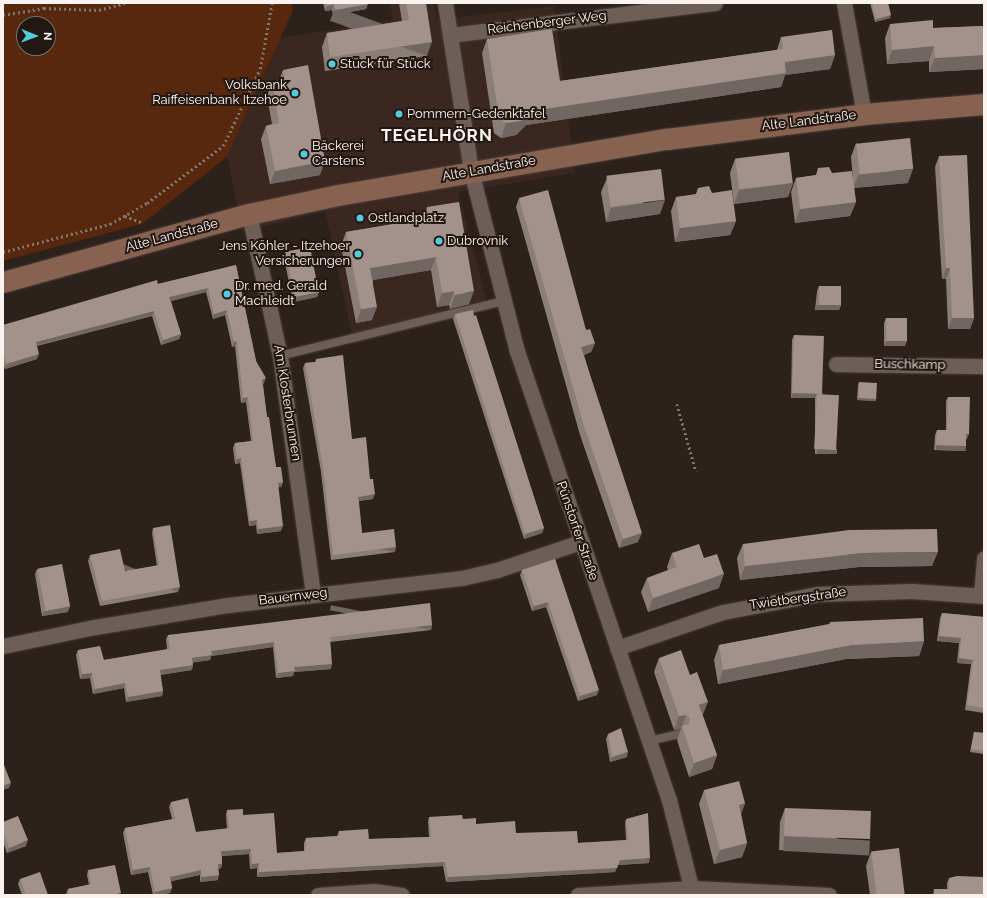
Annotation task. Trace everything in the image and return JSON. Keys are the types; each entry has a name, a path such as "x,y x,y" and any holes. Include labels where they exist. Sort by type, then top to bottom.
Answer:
{"street":[{"name":"Pünstorfer Straße","path":"445,3 471,171 517,351 580,542 669,800 693,892"},
{"name":"Reichenberger Weg","path":"450,34 715,3"},
{"path":"844,3 864,114"},
{"name":"Alte Landstraße","path":"3,282 337,190 471,171 667,139 864,114 984,104"},
{"name":"Am Klosterbrunnen","path":"249,214 280,356 313,593"},
{"name":"Buschkamp","path":"836,364 984,366"},
{"name":"Bauernweg","path":"3,646 149,617 313,593 462,578 497,570 580,542"},
{"path":"983,595 984,558"},
{"name":"Twietbergstraße","path":"617,648 723,612 800,597 868,591 983,595"},
{"path":"318,895 374,891 402,895"},
{"path":"578,895 693,892 826,894"}],"lane":[{"path":"280,356 504,301"},
{"path":"649,741 680,734"}],"path":[{"path":"3,15 44,8 99,10 126,3"},
{"path":"3,252 110,224 147,203 223,146 260,69 272,3"},
{"path":"677,404 696,471"}],"shaded area":[{"path":"3,3 292,3 293,10 227,157 142,224 3,261"},
{"path":"390,3 434,3 437,20 554,6 575,173 458,192 489,310 354,344 325,211 243,232 227,157 280,38 393,20"}],"building":[{"path":"326,3 368,4 335,10 334,4 327,6"},
{"path":"406,3 426,3 432,42 330,57 327,33 409,20"},
{"path":"872,3 888,3 891,15 876,19"},
{"path":"933,20 933,28 984,26 984,55 935,58 934,46 892,50 890,24"},
{"path":"552,29 560,81 783,49 781,37 832,30 835,55 785,62 784,55 786,73 531,111 521,121 506,123 499,118 487,39"},
{"path":"308,65 325,161 275,171 266,126 279,123 272,82 285,80 283,70"},
{"path":"910,138 913,169 860,174 856,144"},
{"path":"789,152 793,183 739,189 735,159"},
{"path":"967,155 974,318 952,318 950,268 946,268 939,156"},
{"path":"829,167 832,173 852,171 856,202 800,209 796,178 816,175 818,168"},
{"path":"661,169 665,200 610,206 606,176"},
{"path":"709,186 712,193 732,190 736,221 680,228 676,197 696,194 698,188"},
{"path":"548,190 586,330 590,329 595,343 581,347 642,533 623,539 584,426 519,198"},
{"path":"459,202 474,291 455,295 454,291 442,293 436,257 370,268 377,307 361,309 346,232 429,218 427,207"},
{"path":"310,247 319,292 294,297 285,252"},
{"path":"236,265 256,361 266,378 262,380 267,417 269,417 276,467 281,467 283,482 278,483 283,526 258,529 257,520 250,521 241,458 237,459 235,443 253,441 248,397 243,398 237,341 234,342 227,310 214,314 208,288 169,297 181,334 163,340 154,311 36,342 39,354 6,364 3,356 3,325 157,280 158,284"},
{"path":"819,286 841,286 841,305 819,305"},
{"path":"473,310 474,316 476,315 544,528 525,534 455,314"},
{"path":"886,318 907,318 907,341 886,341"},
{"path":"794,335 824,336 822,394 792,393"},
{"path":"343,355 352,439 366,437 370,479 373,479 375,494 358,497 362,533 394,529 396,547 333,555 323,467 305,363 316,362 316,359"},
{"path":"859,382 877,383 876,399 858,398"},
{"path":"817,394 839,395 836,450 814,449"},
{"path":"948,397 970,397 969,434 966,434 966,446 936,445 937,430 947,430"},
{"path":"170,525 180,587 102,601 90,555 120,549 125,571 159,565 153,528"},
{"path":"937,529 938,552 864,553 745,566 743,544 849,530"},
{"path":"699,544 704,558 717,554 724,574 653,598 647,578 677,567 672,553"},
{"path":"555,559 599,690 580,696 548,602 534,606 522,570"},
{"path":"62,564 70,606 46,611 37,569"},
{"path":"430,603 432,625 330,637 332,664 294,667 295,671 278,673 274,642 211,651 212,655 192,658 193,665 160,670 163,691 128,697 125,683 95,689 92,673 82,674 78,650 100,646 104,660 170,649 168,635"},
{"path":"942,613 984,617 984,708 967,705 973,660 959,658 961,638 939,636"},
{"path":"923,618 924,641 851,645 723,670 719,645 831,624 830,622"},
{"path":"681,650 690,675 697,672 708,702 699,705 717,755 694,763 682,726 689,724 690,718 686,715 679,716 659,658"},
{"path":"621,728 628,752 612,757 608,734"},
{"path":"974,732 984,733 984,751 971,749"},
{"path":"3,765 11,783 3,786"},
{"path":"739,781 745,803 739,805 747,843 720,850 704,790"},
{"path":"188,798 196,832 229,828 227,810 243,809 243,815 274,813 277,853 305,851 306,838 339,836 339,831 368,829 369,839 431,837 429,817 462,815 463,819 476,818 476,824 515,821 516,833 577,831 578,843 628,840 626,819 648,813 650,858 620,860 617,868 448,877 445,862 259,872 259,863 252,864 251,849 221,851 222,864 218,864 219,875 202,877 201,870 170,877 172,888 155,892 150,867 133,870 125,828 175,819 171,802"},
{"path":"785,808 871,811 870,839 784,836"},
{"path":"18,816 28,840 9,848 3,832 3,822"},
{"path":"899,848 905,895 877,895 871,851"},
{"path":"115,865 121,893 113,895 69,895 68,889 91,884 88,870"},
{"path":"40,872 48,895 26,895 20,879"},
{"path":"957,876 984,877 984,895 934,895 934,889 949,889 949,878"}],"place":[{"name":"Stück für Stück","path":"332,64"},
{"name":"Volksbank Raiffeisenbank Itzehoe","path":"295,93"},
{"name":"Pommern-Gedenktafel","path":"399,114"},
{"name":"Bäckerei Carstens","path":"304,154"},
{"name":"Ostlandplatz","path":"360,218"},
{"name":"Dubrovnik","path":"439,241"},
{"name":"Jens Köhler - Itzehoer Versicherungen","path":"358,254"},
{"name":"Dr. med. Gerald Machleidt","path":"227,294"}],"district":[{"name":"TEGELHÖRN","path":"437,136"}]}
